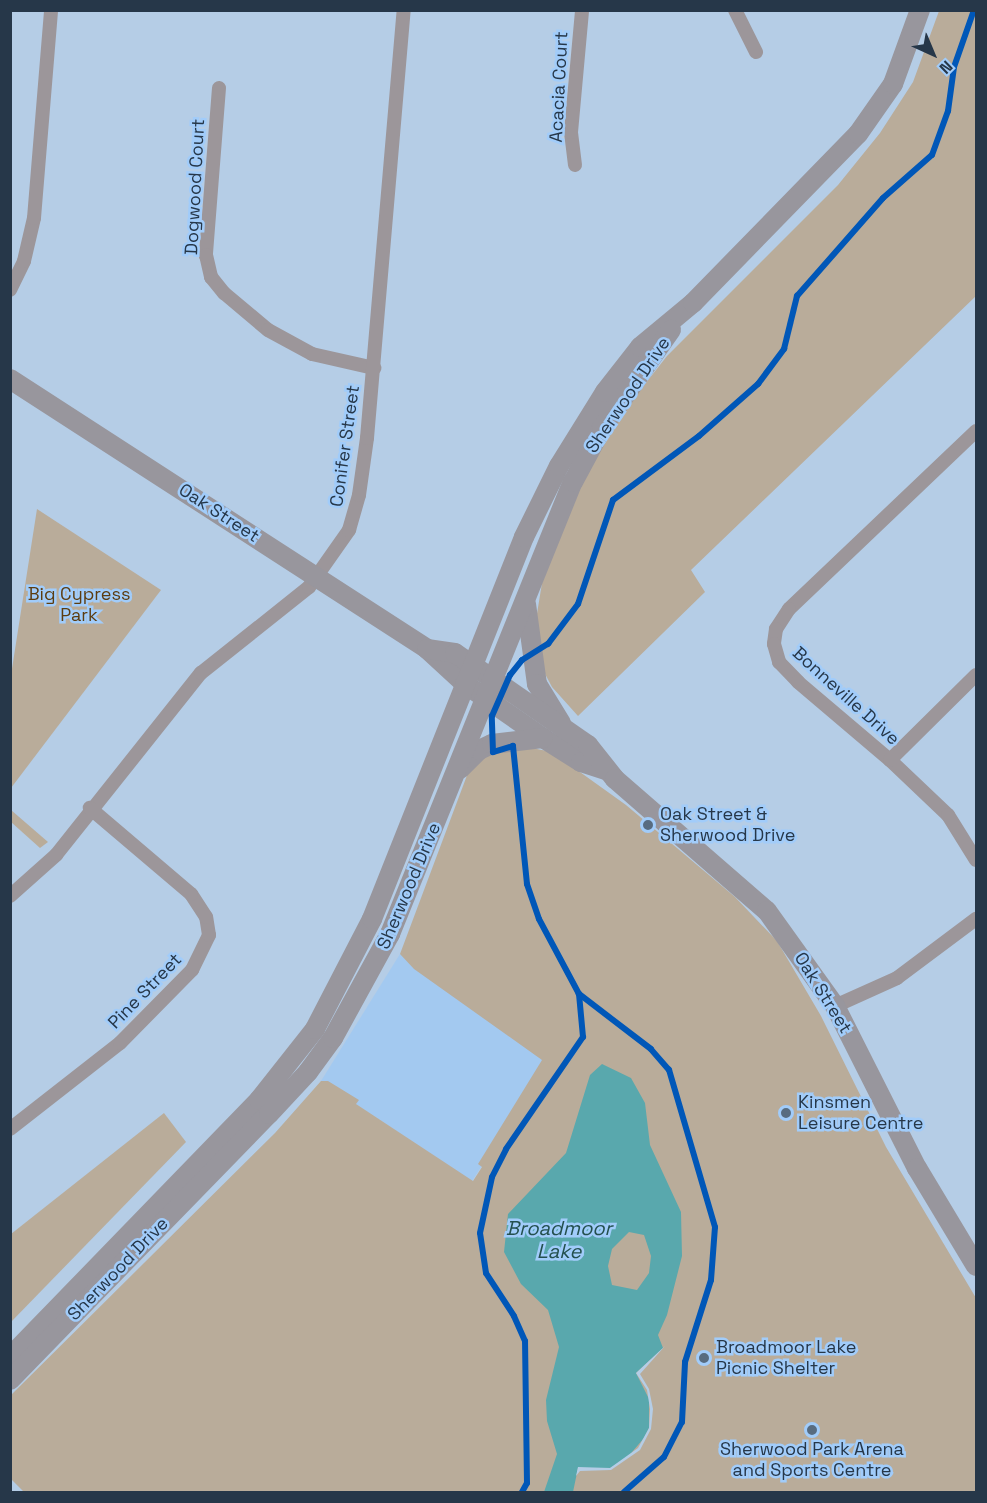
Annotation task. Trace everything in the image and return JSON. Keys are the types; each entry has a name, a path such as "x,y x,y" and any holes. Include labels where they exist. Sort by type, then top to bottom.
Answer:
{"main road":[{"name":"Sherwood Drive","path":"10,1357 259,1100 315,1029 372,919 524,537 559,466 605,392 640,347 684,312 858,134 892,84 920,10"},
{"name":"Sherwood Drive","path":"10,1380 308,1072 371,974 573,482 602,428 684,312"},
{"name":"Oak Street","path":"10,379 469,675 489,689 543,738 581,762 605,770"},
{"path":"526,597 526,622 537,684 564,728"},
{"name":"Oak Street","path":"489,689 564,728 588,746 605,770 767,911 835,1006 917,1168 976,1266"},
{"path":"453,778 479,750 492,744 543,738"}],"street":[{"path":"10,290 24,261 34,218 51,10"},
{"name":"Conifer Street","path":"10,896 56,855 90,808 164,724 201,673 317,577 349,530 359,495 374,368 404,10"},
{"name":"Acacia Court","path":"575,165 571,132 582,10"},
{"path":"735,10 756,52"},
{"name":"Dogwood Court","path":"219,88 206,255 211,277 224,293 268,330 312,354 374,368"},
{"name":"Bonneville Drive","path":"976,431 789,609 776,629 774,644 779,662 890,760 948,815 976,860"},
{"path":"890,760 976,675"},
{"name":"Pine Street","path":"10,1129 120,1043 192,970 209,935 202,907 191,894 90,808"},
{"path":"835,1006 897,978 976,919"}],"shaded area":[{"path":"400,954 552,1058 472,1181 321,1081"}],"green space":[{"path":"939,11 976,11 976,296 691,570 705,592 578,716 552,687 535,655 534,632 542,583 579,488 620,416 667,356 838,185 880,133 913,82"},
{"name":"Big Cypress Park","path":"37,509 161,590 11,788 11,675"},
{"path":"522,746 552,752 626,805 735,897 777,941 821,1016 886,1147 976,1298 976,1492 24,1492 11,1479 10,1396 275,1133 321,1081 328,1081 359,1100 356,1104 473,1181 482,1167 478,1164 542,1060 414,969 400,954 469,770 481,758"},
{"path":"11,810 48,842 40,848 11,822"},
{"path":"164,1113 186,1142 11,1322 11,1234"}],"water":[{"name":"Broadmoor Lake","path":"602,1064 631,1078 645,1103 650,1145 681,1212 682,1256 667,1315 658,1335 663,1348 636,1373 649,1399 649,1428 644,1438 627,1458 610,1468 578,1468 573,1492 544,1492 557,1454 547,1421 546,1400 559,1347 548,1310 521,1284 504,1252 508,1214 566,1153 590,1075","holes":["629,1232 644,1235 651,1256 649,1273 637,1290 612,1285 608,1266 612,1249"]}],"pier":[{"path":"665,1346 640,1374 649,1389 653,1409 651,1429 640,1450 611,1470 580,1471 576,1476 578,1467 610,1468 638,1448 649,1428 650,1409 647,1390 636,1373"}],"cycle path":[{"path":"624,1492 664,1457 682,1422 685,1362 711,1280 715,1227 669,1070 651,1049 579,994 539,919 527,884 513,746 493,752 492,716 510,675 522,660 548,644 578,604 613,500 699,436 758,384 784,349 797,296 883,198 932,155 948,111 954,67 974,10"},
{"path":"522,1492 527,1483 525,1341 514,1316 486,1273 480,1233 492,1177 506,1149 583,1037 579,994"}],"place":[{"name":"Oak Street & Sherwood Drive","path":"648,825"},
{"name":"Kinsmen Leisure Centre","path":"786,1113"},
{"name":"Broadmoor Lake Picnic Shelter","path":"704,1358"},
{"name":"Sherwood Park Arena and Sports Centre","path":"812,1430"}]}
